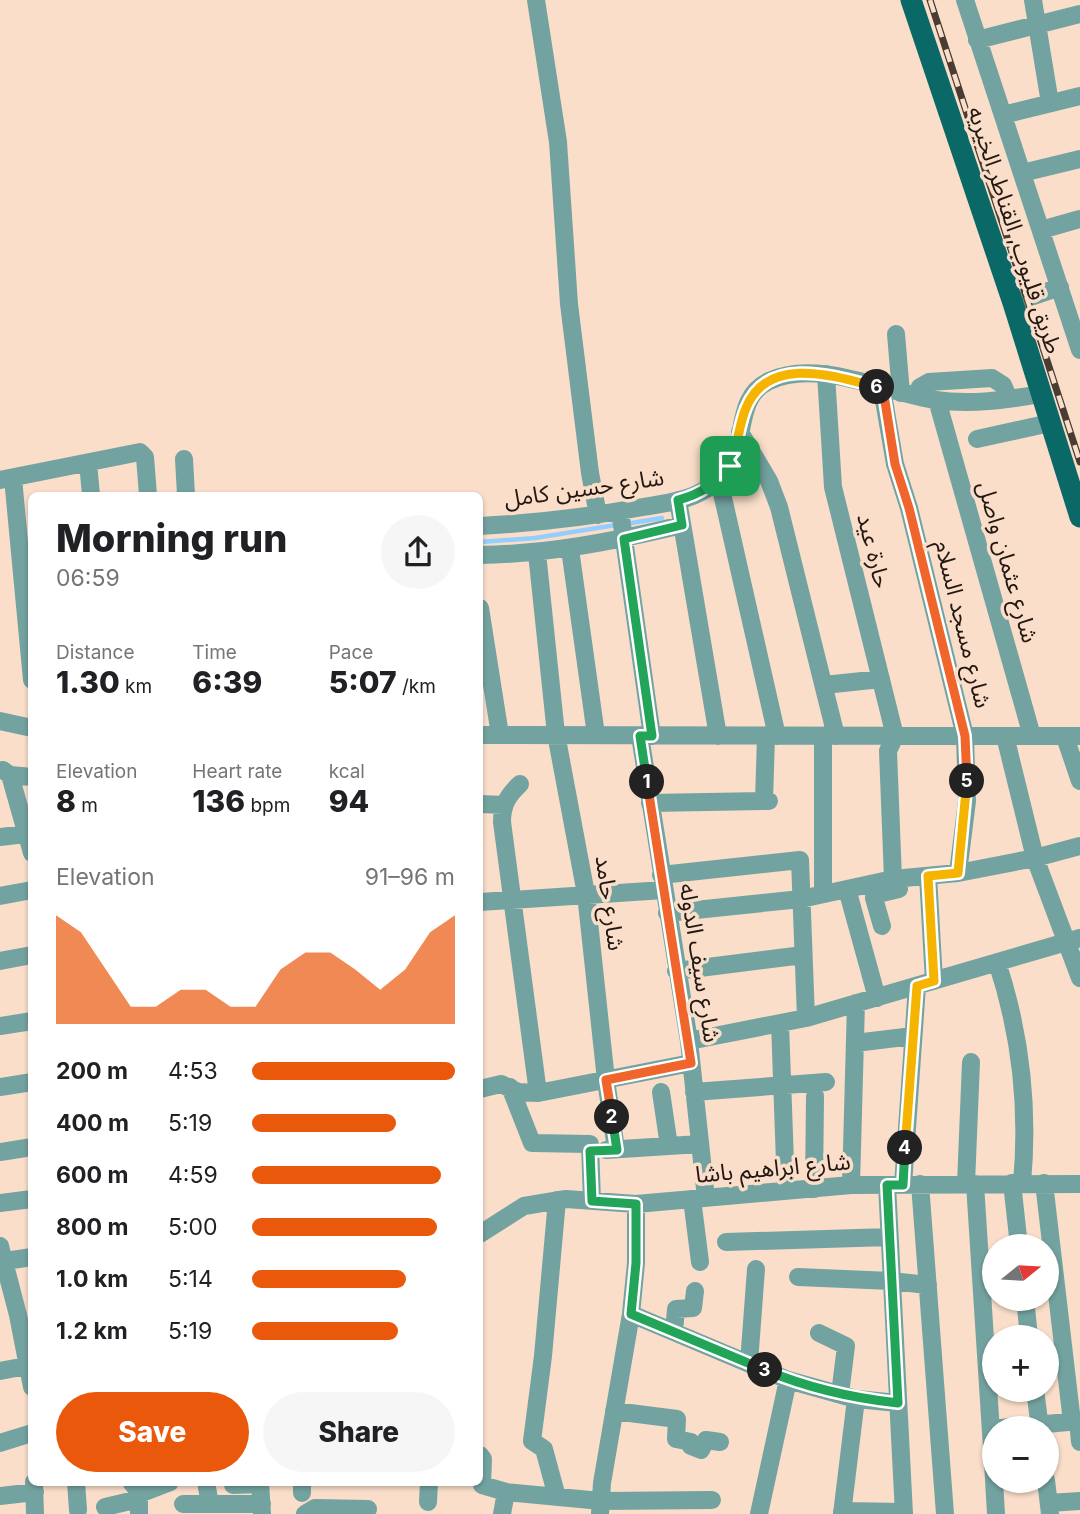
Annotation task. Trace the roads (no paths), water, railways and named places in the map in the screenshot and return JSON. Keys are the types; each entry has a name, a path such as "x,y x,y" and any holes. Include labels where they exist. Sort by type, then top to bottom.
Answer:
{"main road":[{"name":"طريق قليوب, القناطر الخيريه","path":"911,0 1013,303 1080,517"}],"street":[{"path":"536,0 558,142 569,304 590,473 598,515"},
{"name":"طريق قليوب, القناطر الخيريه","path":"965,0 1041,230 1068,292 1080,350"},
{"path":"1032,0 1050,103"},
{"path":"977,40 1080,14"},
{"path":"1003,116 1080,96"},
{"path":"1022,173 1080,159"},
{"path":"1041,230 1080,219"},
{"path":"1013,303 1068,292"},
{"path":"896,334 909,395"},
{"path":"650,803 766,801 772,736 719,480 730,466 737,450 750,399 758,388 769,381 796,373 826,374 937,400 985,402 1041,394"},
{"name":"حارة عيد","path":"826,374 833,487 895,736"},
{"path":"909,395 929,382 992,378 1003,385 1009,399"},
{"name":"شارع مسجد السلام","path":"883,389 895,464 909,508 965,736 967,801 958,873"},
{"name":"شارع عثمان واصل","path":"937,400 1032,736"},
{"path":"977,439 1050,423"},
{"path":"740,432 756,456 779,507 824,685 829,736 823,894"},
{"path":"28,649 6,479 140,452 145,457 148,492"},
{"path":"184,459 186,492"},
{"path":"88,463 91,492"},
{"name":"شارع حسين كامل","path":"483,526 598,515 678,500 707,489 719,480"},
{"path":"678,500 718,736"},
{"name":"شارع سيف الدوله","path":"620,511 646,736 650,803 689,1041 700,1144 700,1262"},
{"path":"483,555 570,549 682,525"},
{"path":"570,549 596,735"},
{"name":"شارع حامد","path":"537,553 556,734 586,894 606,1080 617,1150"},
{"path":"483,627 500,735"},
{"path":"824,685 881,679"},
{"path":"0,721 28,727"},
{"path":"483,736 1072,736 1080,781"},
{"path":"892,879 888,751 895,736"},
{"path":"1005,736 1035,858 1073,940 1080,978"},
{"path":"5,771 28,776"},
{"path":"5,771 28,842"},
{"path":"520,784 510,793 504,805 502,822 538,1093"},
{"path":"483,804 504,805"},
{"path":"0,837 25,834"},
{"path":"882,926 876,896 928,879 1035,858 1080,846"},
{"path":"483,902 586,894 800,860 806,1018"},
{"path":"667,913 801,899 892,879 928,879"},
{"path":"819,1333 846,1346 848,1396 842,1513 904,1513 889,1237 903,1185 913,1036 925,983 928,879"},
{"path":"847,889 877,998"},
{"path":"0,896 28,891"},
{"path":"689,1041 806,1018 1073,940"},
{"path":"676,971 803,955"},
{"path":"0,961 28,956"},
{"path":"997,962 1011,1010 1024,1084 1025,1134 1017,1183 1019,1234"},
{"path":"851,1185 856,1003"},
{"path":"0,1026 28,1022"},
{"path":"780,1023 786,1191"},
{"path":"855,1043 913,1036"},
{"path":"971,1062 971,1184 994,1416"},
{"path":"483,1088 497,1085 519,1092 538,1093 691,1063"},
{"path":"694,1093 826,1082"},
{"path":"0,1087 28,1083"},
{"path":"510,1087 531,1143 588,1144 592,1201"},
{"path":"661,1092 669,1146"},
{"path":"814,1189 815,1096"},
{"path":"590,1151 700,1144"},
{"path":"0,1152 28,1148"},
{"path":"1044,1183 1080,1442"},
{"name":"شارع ابراهيم باشا","path":"483,1232 524,1206 557,1200 636,1204 851,1185 1080,1184"},
{"path":"903,1185 928,1285 945,1514"},
{"path":"0,1203 28,1200"},
{"path":"557,1200 543,1356 532,1439 544,1449 557,1497"},
{"path":"600,1508 631,1314 636,1263 636,1204"},
{"path":"726,1242 889,1237"},
{"path":"28,1257 2,1254 24,1313 28,1355"},
{"path":"749,1363 756,1269"},
{"path":"799,1277 928,1285"},
{"path":"674,1332 676,1310 693,1308 695,1291"},
{"path":"631,1314 788,1380 848,1396 898,1403"},
{"path":"0,1371 28,1366"},
{"path":"759,1514 788,1380"},
{"path":"614,1411 677,1419 676,1439 691,1442 691,1446 701,1450 706,1440 720,1442"},
{"path":"1059,1423 1077,1421"},
{"path":"0,1443 28,1434"},
{"path":"483,1485 506,1493 557,1497 600,1508 712,1500"},
{"path":"76,1486 78,1510"},
{"path":"105,1507 161,1486"},
{"path":"208,1486 218,1507"},
{"path":"183,1504 262,1509 260,1486"},
{"path":"428,1502 429,1486"},
{"path":"0,1496 35,1487 36,1514"},
{"path":"502,1514 506,1493"},
{"path":"995,1493 996,1514"},
{"path":"1049,1508 1080,1501"},
{"path":"306,1514 315,1508 368,1509"}],"waterway":[{"path":"625,524 662,518"},
{"path":"483,542 535,538 616,525"}],"railway":[{"path":"930,0 1080,462"}]}
